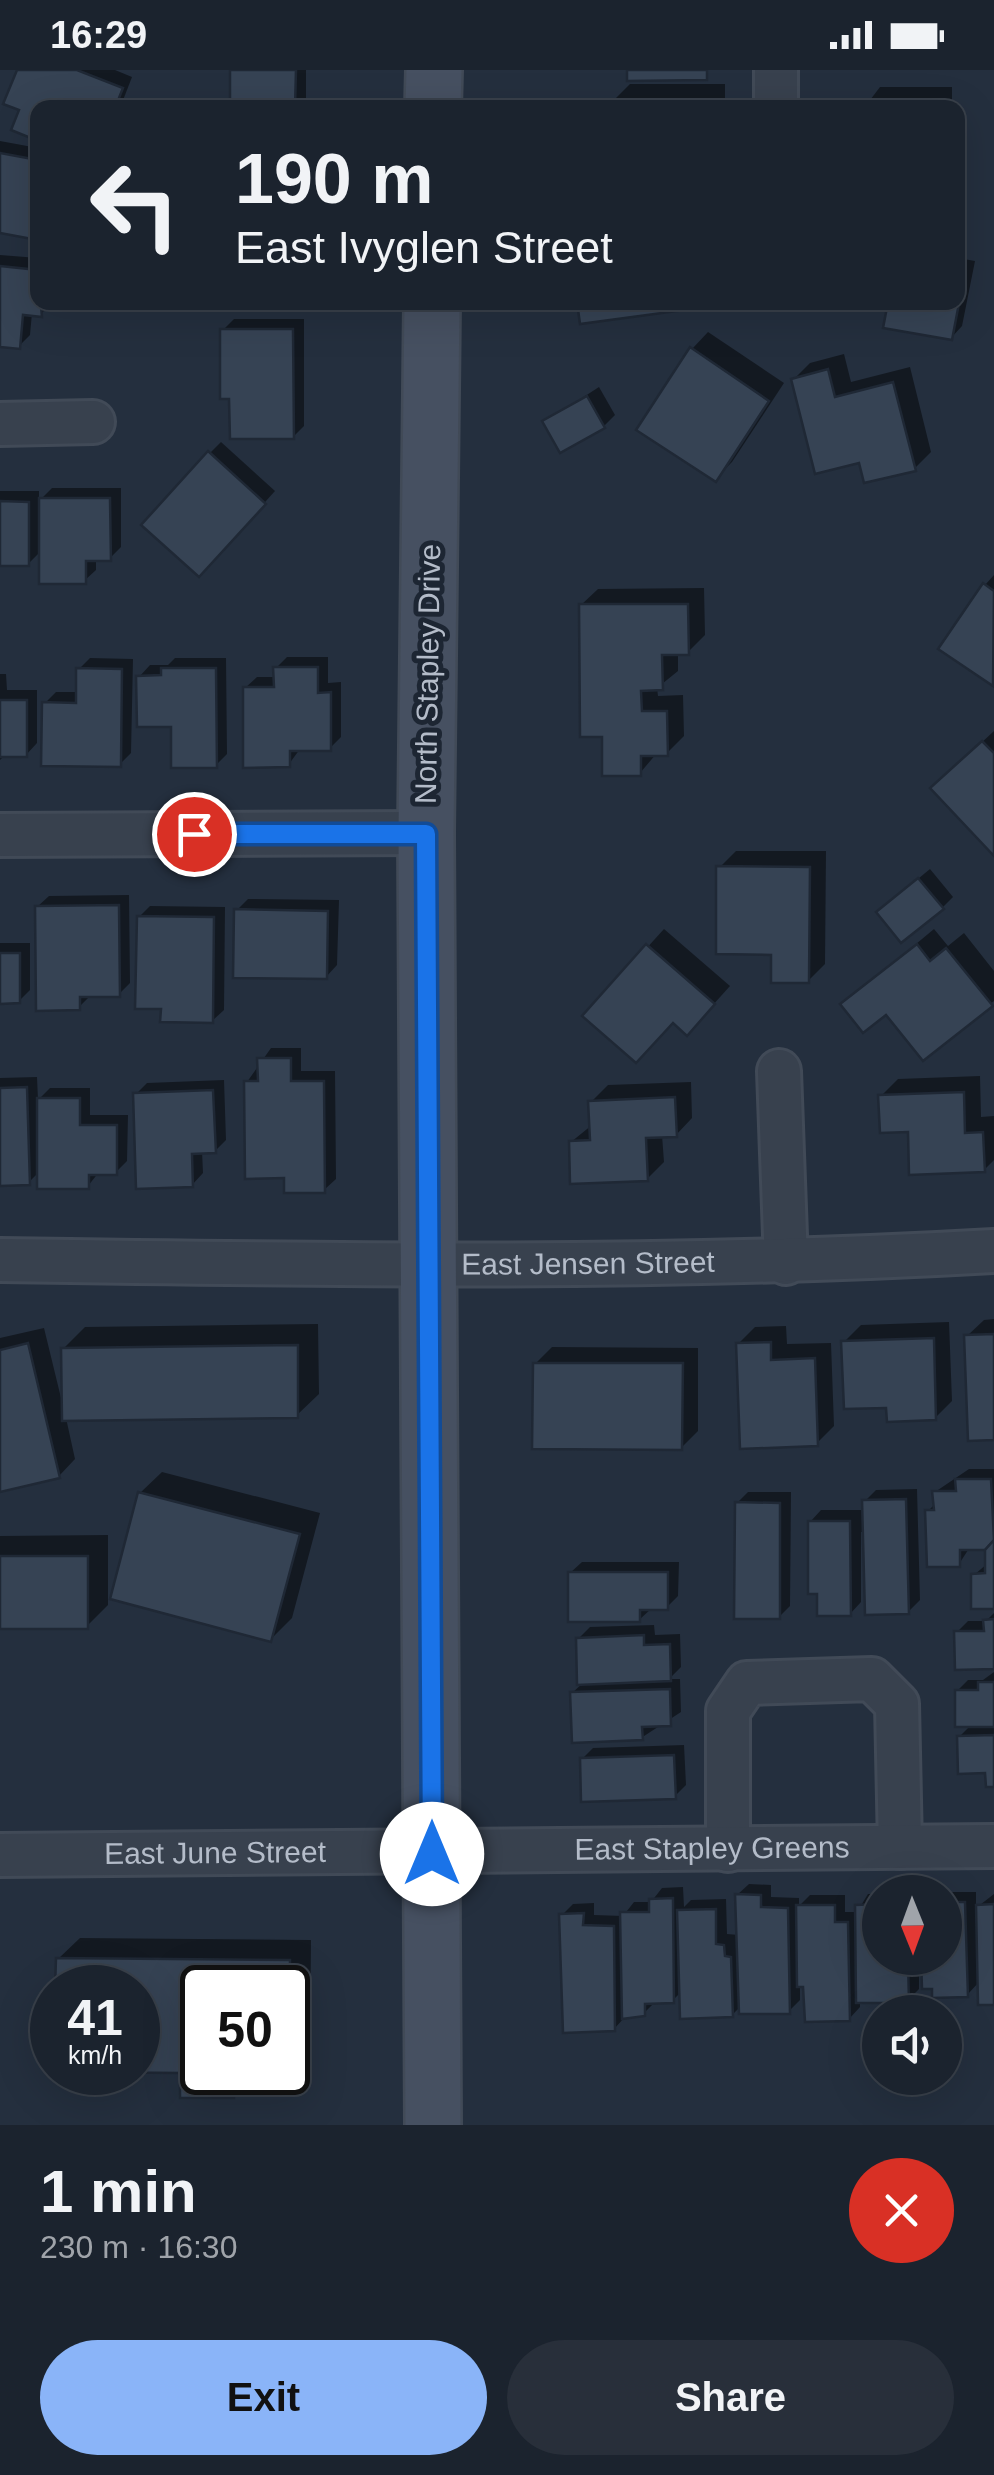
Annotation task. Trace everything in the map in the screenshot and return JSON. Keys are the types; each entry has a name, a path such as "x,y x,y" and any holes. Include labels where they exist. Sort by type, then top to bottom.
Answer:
{"main road":[{"path":"433,100 434,70"},
{"name":"North Stapley Drive","path":"432,310 426,834 433,2125"}],"street":[{"path":"776,70 776,100"},
{"path":"0,424 93,422"},
{"path":"0,835 426,834"},
{"path":"779,1071 786,1263"},
{"name":"East Jensen Street","path":"0,1260 429,1266 786,1263 994,1252"},
{"path":"728,1850 728,1710 747,1683 872,1680 897,1704 900,1847"},
{"name":"East Stapley Greens","path":"432,1854 994,1846"},
{"name":"East June Street","path":"0,1856 432,1854"}],"building":[{"path":"17,70 77,70 123,88 118,100 30,100 30,138 11,130 19,110 3,104"},
{"path":"230,70 296,70 295,100 230,100"},
{"path":"627,70 707,70 707,80 627,81"},
{"path":"0,153 30,159 30,239 0,233"},
{"path":"0,266 30,269 30,310 41,310 42,317 23,315 20,349 0,347"},
{"path":"578,310 677,310 677,311 580,324"},
{"path":"886,310 958,310 952,340 883,328"},
{"path":"220,329 293,329 294,439 230,439 229,399 220,399"},
{"path":"690,347 769,401 716,482 636,430"},
{"path":"828,369 835,397 893,382 916,471 864,483 859,463 815,474 791,379"},
{"path":"587,396 605,428 560,453 542,421"},
{"path":"208,451 266,504 199,577 141,525"},
{"path":"39,498 110,498 111,561 86,561 86,584 39,584"},
{"path":"0,501 29,502 29,566 0,566"},
{"path":"983,583 994,591 993,686 938,649"},
{"path":"579,604 688,604 689,655 662,655 663,690 641,691 642,711 667,711 668,756 641,756 641,776 602,776 602,737 580,737"},
{"path":"273,667 318,667 318,693 331,692 331,751 290,751 290,767 243,768 243,687 274,687"},
{"path":"76,668 122,669 121,767 41,766 42,702 76,703"},
{"path":"161,668 216,668 217,768 171,768 171,727 137,727 136,676 161,675"},
{"path":"0,700 27,700 27,757 0,757"},
{"path":"982,741 994,753 994,856 930,788"},
{"path":"716,866 810,867 809,983 771,983 771,955 716,954"},
{"path":"918,878 944,909 901,943 876,912"},
{"path":"119,905 120,997 80,997 80,1010 36,1011 35,906"},
{"path":"234,909 328,911 327,979 233,978"},
{"path":"137,916 214,917 213,1023 160,1022 161,1009 135,1009"},
{"path":"646,944 715,1004 687,1036 673,1023 636,1063 582,1016"},
{"path":"917,944 930,961 946,948 993,1006 923,1061 886,1015 863,1033 840,1004"},
{"path":"0,953 20,953 20,1003 0,1004"},
{"path":"257,1058 291,1058 291,1081 324,1081 325,1193 284,1193 284,1178 245,1179 244,1081 258,1081"},
{"path":"27,1087 30,1185 0,1186 0,1088"},
{"path":"213,1090 216,1153 192,1154 193,1187 136,1189 133,1093"},
{"path":"964,1092 965,1133 983,1132 985,1172 909,1175 908,1132 880,1133 878,1095"},
{"path":"675,1097 677,1137 646,1138 648,1181 570,1184 569,1141 590,1140 588,1101"},
{"path":"37,1098 80,1098 80,1125 117,1125 117,1175 89,1175 89,1189 37,1189"},
{"path":"994,1334 994,1440 968,1441 964,1335"},
{"path":"934,1338 936,1420 887,1422 886,1408 844,1409 841,1341"},
{"path":"771,1342 771,1360 815,1358 818,1446 740,1449 736,1343"},
{"path":"28,1343 60,1478 0,1492 0,1350"},
{"path":"298,1345 298,1418 62,1421 61,1348"},
{"path":"533,1363 683,1363 682,1450 532,1449"},
{"path":"955,1479 991,1479 994,1540 985,1550 960,1550 960,1567 927,1567 925,1510 934,1510 932,1491 956,1491"},
{"path":"138,1492 300,1534 271,1642 110,1599"},
{"path":"906,1499 909,1614 865,1615 862,1500"},
{"path":"735,1502 780,1503 780,1619 734,1619"},
{"path":"808,1521 850,1521 851,1616 817,1616 817,1594 808,1594"},
{"path":"994,1540 994,1609 971,1609 971,1574 985,1573 985,1550"},
{"path":"0,1556 88,1556 88,1629 0,1629"},
{"path":"568,1572 668,1572 668,1610 640,1610 640,1622 568,1622"},
{"path":"994,1619 994,1669 955,1670 954,1631 984,1631 983,1620"},
{"path":"644,1635 644,1645 670,1644 671,1681 577,1685 576,1638"},
{"path":"978,1682 994,1682 994,1727 955,1727 955,1690 978,1690"},
{"path":"670,1689 671,1726 642,1727 643,1740 572,1743 570,1692"},
{"path":"994,1735 994,1787 986,1787 985,1773 958,1774 957,1736"},
{"path":"674,1755 676,1799 581,1802 580,1758"},
{"path":"735,1894 761,1895 761,1907 788,1908 790,2014 739,2014"},
{"path":"673,1898 674,2003 645,2004 645,2016 622,2019 620,1912 649,1912 649,1899"},
{"path":"965,1902 968,1997 932,1995 932,1989 922,1989 922,1975 962,1975"},
{"path":"994,1904 994,2005 978,2005 976,1905"},
{"path":"796,1905 835,1905 835,1922 848,1922 850,2021 805,2022 803,1987 797,1987"},
{"path":"855,1905 862,1905 862,1975 908,1975 909,1995 862,1995 862,2003 856,2003"},
{"path":"716,1909 716,1944 724,1945 725,1956 731,1957 733,2017 680,2019 677,1910"},
{"path":"584,1913 583,1925 614,1926 615,2031 563,2033 559,1914"},
{"path":"56,1958 290,1960 290,1965 180,1965 180,2073 160,2073 160,1965 56,1965"},
{"path":"180,2095 234,2095 234,2098"}],"route":[{"path":"194,834 426,834 432,1854"}]}
